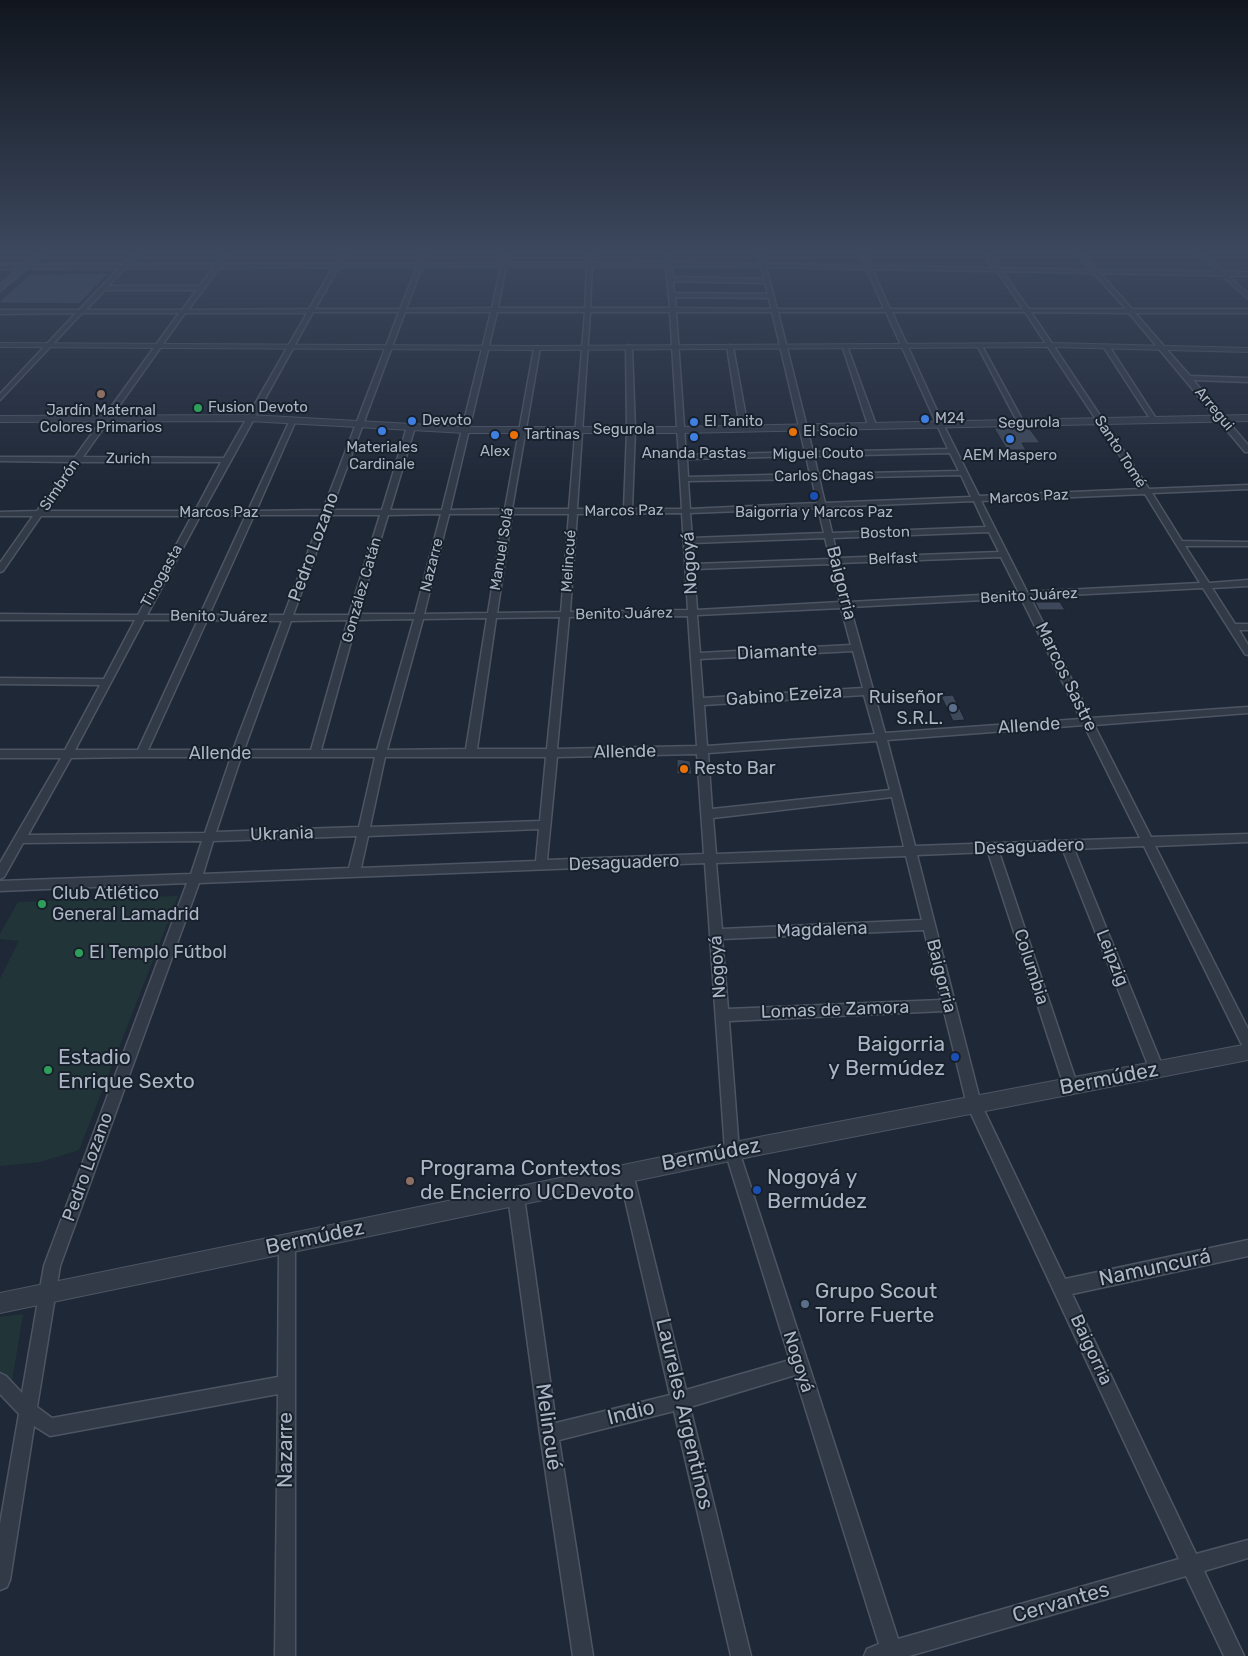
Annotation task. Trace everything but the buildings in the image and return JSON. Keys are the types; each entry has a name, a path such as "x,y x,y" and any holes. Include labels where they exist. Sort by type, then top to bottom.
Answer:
{"street":[{"path":"0,398 60,332"},
{"name":"Simbrón","path":"0,569 168,332"},
{"name":"Tinogasta","path":"0,874 68,754 140,616 249,418 298,332"},
{"name":"Pedro Lozano","path":"0,1580 52,1266 195,879 237,754 394,332"},
{"name":"Nazarre","path":"354,873 365,831 381,753 419,617 491,332"},
{"name":"Melincué","path":"541,866 564,615 586,332"},
{"name":"Nogoyá","path":"675,332 695,656 732,1151 800,1365 886,1654"},
{"name":"Baigorria","path":"780,332 845,605 896,793 974,1105 1234,1656"},
{"name":"Marcos Sastre","path":"899,332 939,424 1248,1043"},
{"name":"Santo Tomé","path":"1042,332 1180,543 1248,652"},
{"name":"Arregui","path":"1149,332 1248,450"},
{"path":"0,345 585,348 1051,345 1248,350"},
{"path":"844,346 872,425"},
{"path":"979,346 1021,423"},
{"path":"1106,346 1154,420"},
{"path":"628,511 631,430 629,347"},
{"path":"730,347 744,428"},
{"name":"Manuel Solá","path":"471,752 491,616 537,348"},
{"path":"1188,378 1248,380"},
{"name":"Segurola","path":"0,419 249,418 466,430 681,430 1248,418"},
{"path":"141,755 293,420"},
{"name":"González Catán","path":"315,754 411,427"},
{"name":"Miguel Couto","path":"683,457 953,451"},
{"name":"Zurich","path":"0,459 226,460"},
{"name":"Carlos Chagas","path":"684,479 964,473"},
{"name":"Marcos Paz","path":"0,514 687,511 1248,487"},
{"name":"Boston","path":"688,542 992,529"},
{"path":"1180,543 1248,544"},
{"name":"Belfast","path":"690,567 1005,554"},
{"name":"Benito Juárez","path":"0,617 205,616 288,618 693,613 1248,583"},
{"path":"1232,627 1248,627"},
{"name":"Diamante","path":"695,656 858,648"},
{"path":"0,681 105,682"},
{"name":"Gabino Ezeiza","path":"699,702 869,691"},
{"name":"Allende","path":"0,754 550,753 702,750 1248,710"},
{"path":"707,814 896,793"},
{"name":"Ukrania","path":"20,839 209,837 544,825"},
{"name":"Desaguadero","path":"0,886 1248,838"},
{"name":"Leipzig","path":"1067,846 1157,1070"},
{"name":"Columbia","path":"992,848 1071,1087"},
{"name":"Magdalena","path":"716,934 928,925"},
{"name":"Lomas de Zamora","path":"721,1015 948,1005"},
{"name":"Bermúdez","path":"0,1303 732,1151 1248,1052"},
{"name":"Laureles Argentinos","path":"626,1173 741,1656"},
{"name":"Melincué","path":"516,1197 549,1434 583,1656"},
{"name":"Nazarre","path":"285,1656 287,1244"},
{"name":"Namuncurá","path":"1062,1288 1248,1248"},
{"name":"Indio","path":"549,1434 680,1401 800,1365"},
{"path":"0,1382 28,1411 50,1428 286,1384"},
{"name":"Cervantes","path":"886,1654 1248,1549"}],"green space":[{"name":"Club Atlético General Lamadrid","path":"178,896 79,1150 40,1162 0,1166 0,979 19,941 0,939 0,934 18,902"},
{"path":"23,1314 10,1393 0,1380 0,1317"}],"place":[{"name":"Jardín Maternal Colores Primarios","path":"101,394"},
{"name":"Fusion Devoto","path":"198,408"},
{"name":"M24","path":"925,419"},
{"name":"Devoto","path":"412,421"},
{"name":"El Tanito","path":"694,422"},
{"name":"Materiales Cardinale","path":"382,431"},
{"name":"El Socio","path":"793,432"},
{"name":"Alex","path":"495,435"},
{"name":"Tartinas","path":"514,435"},
{"name":"Ananda Pastas","path":"694,437"},
{"name":"AEM Maspero","path":"1010,439"},
{"name":"Baigorria y Marcos Paz","path":"814,496"},
{"name":"Ruiseñor S.R.L.","path":"953,708"},
{"name":"Resto Bar","path":"684,769"},
{"name":"Club Atlético General Lamadrid","path":"42,904"},
{"name":"El Templo Fútbol","path":"79,953"},
{"name":"Baigorria y Bermúdez","path":"955,1057"},
{"name":"Estadio Enrique Sexto","path":"48,1070"},
{"name":"Programa Contextos de Encierro UCDevoto","path":"410,1181"},
{"name":"Nogoyá y Bermúdez","path":"757,1190"},
{"name":"Grupo Scout Torre Fuerte","path":"805,1304"}]}
